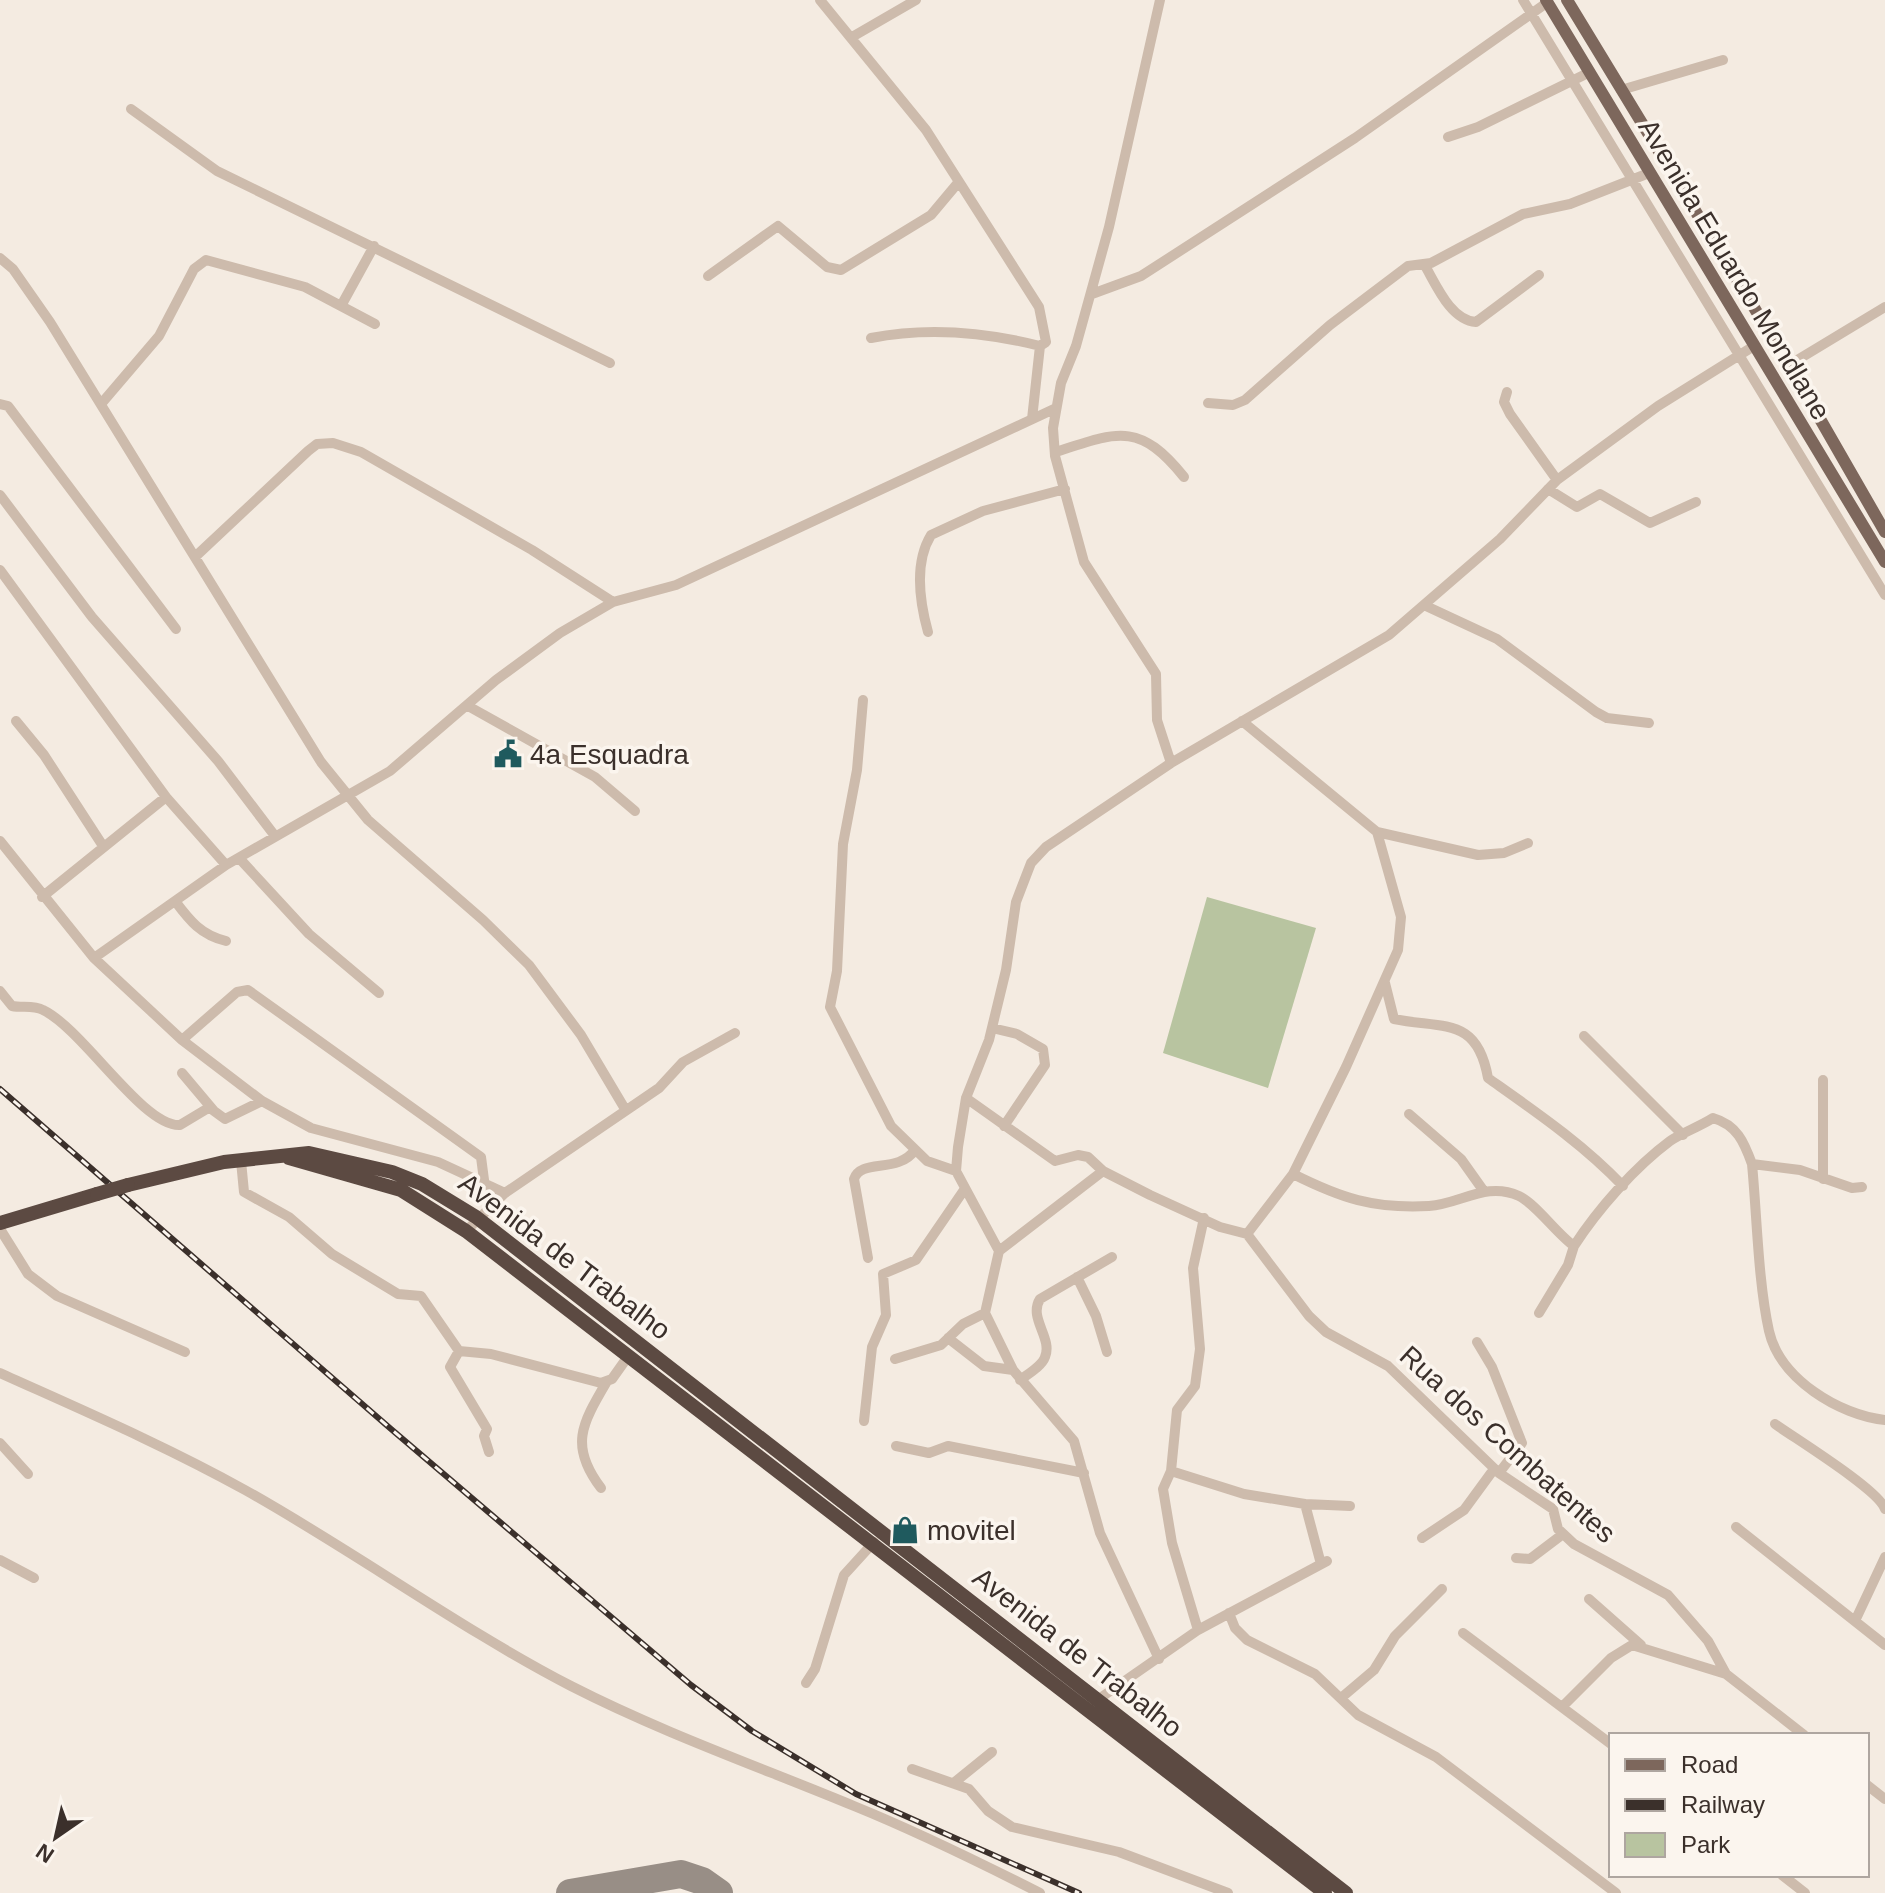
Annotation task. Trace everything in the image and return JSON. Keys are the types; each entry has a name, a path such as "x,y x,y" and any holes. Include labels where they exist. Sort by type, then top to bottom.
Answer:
{"highway":[{"name":"Avenida de Trabalho","path":"285,1157 309,1153 392,1172 422,1184 476,1217 570,1290 697,1398 1287,1856 1346,1893"},
{"path":"0,1226 187,1169 285,1157"},
{"name":"Avenida de Trabalho","path":"285,1157 401,1190 466,1231 629,1355 697,1398"},
{"path":"560,1302 570,1290"},
{"name":"Avenida de Trabalho","path":"801,1478 874,1542 928,1576"},
{"name":"Avenida de Trabalho","path":"1287,1856 1325,1893"}],"main road":[{"name":"Avenida Eduardo Mondlane","path":"1567,0 1789,365 1885,532"},
{"name":"Avenida Eduardo Mondlane","path":"1547,1 1885,562"},
{"path":"1574,47 1590,39"},
{"path":"1772,376 1789,365"}],"street":[{"path":"820,0 926,130 957,184 1039,307 1046,342 1040,346 981,334 905,331 871,338"},
{"path":"852,37 916,0"},
{"path":"1160,0 1092,294 1054,409 1056,452 1073,531 1084,562 1156,674 1157,720 1171,763"},
{"path":"1523,0 1885,595"},
{"path":"1092,294 1141,276 1355,138 1547,1"},
{"path":"1621,90 1723,60"},
{"path":"1448,137 1478,127 1588,73"},
{"path":"131,109 217,171 610,363"},
{"path":"1208,403 1233,405 1245,400 1390,277 1408,266 1424,264 1523,214 1570,204 1649,173"},
{"path":"708,276 778,226 827,267 841,270 931,215 957,184"},
{"path":"341,306 374,246"},
{"path":"0,258 29,290 196,556 269,682 348,797 368,820 483,920 529,965 581,1035 625,1109"},
{"path":"101,404 159,336 201,261 218,261 269,275 375,324"},
{"path":"1424,264 1455,312 1468,321 1476,322 1539,275"},
{"path":"1789,365 1885,307"},
{"path":"1032,419 1040,346"},
{"path":"999,1251 956,1171 966,1098 992,1028 1006,970 1016,902 1031,863 1046,847 1171,763 1290,690 1351,660 1426,606 1500,539 1557,480 1658,406 1754,346"},
{"path":"1507,392 1504,402 1510,414 1557,480"},
{"path":"0,404 8,406 41,447 176,629"},
{"path":"94,958 226,865 390,771 496,680 560,633 613,602 676,585 1054,409"},
{"path":"1056,452 1122,433 1147,442 1169,459 1184,477"},
{"path":"196,556 308,451 317,444 333,443 361,452 475,517 613,602"},
{"path":"928,632 921,603 921,580 922,558 931,535 983,511 1065,489"},
{"path":"1548,489 1569,505 1577,507 1600,494 1650,523 1696,502"},
{"path":"0,495 92,617 218,761 275,836"},
{"path":"0,570 166,797 226,865"},
{"path":"1426,606 1497,639 1607,718 1649,723"},
{"path":"863,700 857,770 843,844 836,985 830,1007 891,1126 927,1161 956,1171"},
{"path":"468,706 595,777 635,811"},
{"path":"16,721 44,755 103,846"},
{"path":"1242,721 1377,832 1478,855 1504,853 1528,843"},
{"path":"42,897 166,797"},
{"path":"966,1098 1055,1161 1078,1155 1088,1157 1103,1171 1220,1227 1247,1234 1293,1174 1398,950 1401,917 1377,832"},
{"path":"0,841 94,958 182,1040 262,1101 311,1128 438,1162 484,1180 505,1193"},
{"path":"239,858 309,934 379,993"},
{"path":"175,901 195,927 210,937 226,941"},
{"path":"1385,983 1394,1019 1450,1025 1471,1036 1485,1058 1488,1078 1599,1160 1623,1186"},
{"path":"182,1040 237,992 248,990 481,1157 484,1180"},
{"path":"0,991 12,1006 40,1008 59,1020 134,1097 162,1120 180,1125 210,1107"},
{"path":"992,1028 1017,1034 1043,1049 1046,1057 1045,1065 1004,1126"},
{"path":"466,1231 476,1217 505,1193 659,1088 683,1062 735,1033"},
{"path":"1584,1036 1683,1135"},
{"path":"182,1073 210,1107 225,1119 262,1101"},
{"path":"1823,1080 1823,1179"},
{"path":"1409,1114 1461,1159 1483,1190"},
{"path":"1539,1313 1568,1265 1574,1246 1623,1186 1672,1139 1713,1118 1729,1123 1743,1140 1752,1164 1769,1333 1789,1367 1811,1391 1853,1414 1885,1420"},
{"path":"868,1258 854,1179 856,1172 863,1168 896,1165 909,1159 915,1150"},
{"path":"241,1161 244,1192 289,1217 332,1254 398,1294 421,1296 459,1351"},
{"path":"1752,1164 1800,1170 1823,1179 1862,1187"},
{"path":"1103,1171 999,1251 985,1313 1013,1370 1074,1441 1100,1533 1159,1659"},
{"path":"1293,1174 1344,1199 1385,1205 1452,1203 1483,1190 1521,1197 1574,1246"},
{"path":"864,1421 872,1347 886,1315 883,1274 916,1260 964,1190"},
{"path":"1198,1630 1166,1514 1163,1489 1171,1471 1177,1410 1195,1386 1197,1373 1200,1349 1193,1268 1204,1218"},
{"path":"0,1226 28,1274 57,1296 185,1352"},
{"name":"Rua dos Combatentes","path":"1247,1234 1309,1316 1340,1342 1388,1366 1496,1471 1553,1509 1558,1529 1563,1534 1604,1563 1668,1595 1708,1641 1726,1674 1801,1733"},
{"path":"1020,1380 1044,1360 1047,1353 1036,1305 1040,1299 1112,1257"},
{"path":"1077,1277 1096,1316 1107,1352"},
{"path":"895,1359 932,1349 963,1324 985,1313"},
{"path":"948,1338 984,1366 1013,1370"},
{"path":"1422,1538 1464,1510 1522,1443 1492,1367 1477,1342"},
{"path":"459,1351 491,1354 606,1383"},
{"path":"459,1351 450,1367 487,1429 484,1436 489,1452"},
{"path":"601,1488 586,1467 580,1442 589,1413 606,1383 629,1355"},
{"path":"0,1373 243,1489 403,1584 468,1627 572,1686 703,1745 920,1834 1040,1893"},
{"path":"1775,1424 1868,1489 1885,1509"},
{"path":"0,1443 28,1474"},
{"path":"896,1446 929,1453 948,1446 1084,1473"},
{"path":"1171,1471 1244,1494 1305,1504 1350,1506"},
{"path":"1092,1704 1198,1630 1324,1563 1305,1504"},
{"path":"1736,1527 1885,1645"},
{"path":"1516,1558 1530,1559 1563,1534"},
{"path":"806,1683 815,1669 844,1575 874,1542"},
{"path":"1855,1621 1885,1557"},
{"path":"0,1560 34,1578"},
{"path":"1341,1698 1374,1670 1395,1636 1442,1589"},
{"path":"1589,1599 1642,1646"},
{"path":"1229,1613 1235,1628 1247,1640 1315,1674 1358,1715 1436,1757 1616,1893"},
{"path":"1463,1633 1609,1742"},
{"path":"1562,1707 1611,1658 1632,1645 1726,1674"},
{"path":"955,1782 992,1752"},
{"path":"912,1769 969,1789 988,1811 1012,1827 1119,1852 1228,1893"},
{"path":"1869,1787 1885,1799"},
{"path":"1785,1877 1805,1893"}],"green space":[{"path":"1207,897 1316,928 1268,1088 1163,1053"}],"taxiway":[{"path":"570,1893 681,1874 702,1881 719,1893"}],"railway":[{"path":"0,1089 391,1429 691,1685 752,1731 856,1794 1079,1893"}],"place":[{"name":"4a Esquadra","path":"508,754"},
{"name":"movitel","path":"905,1530"}]}
